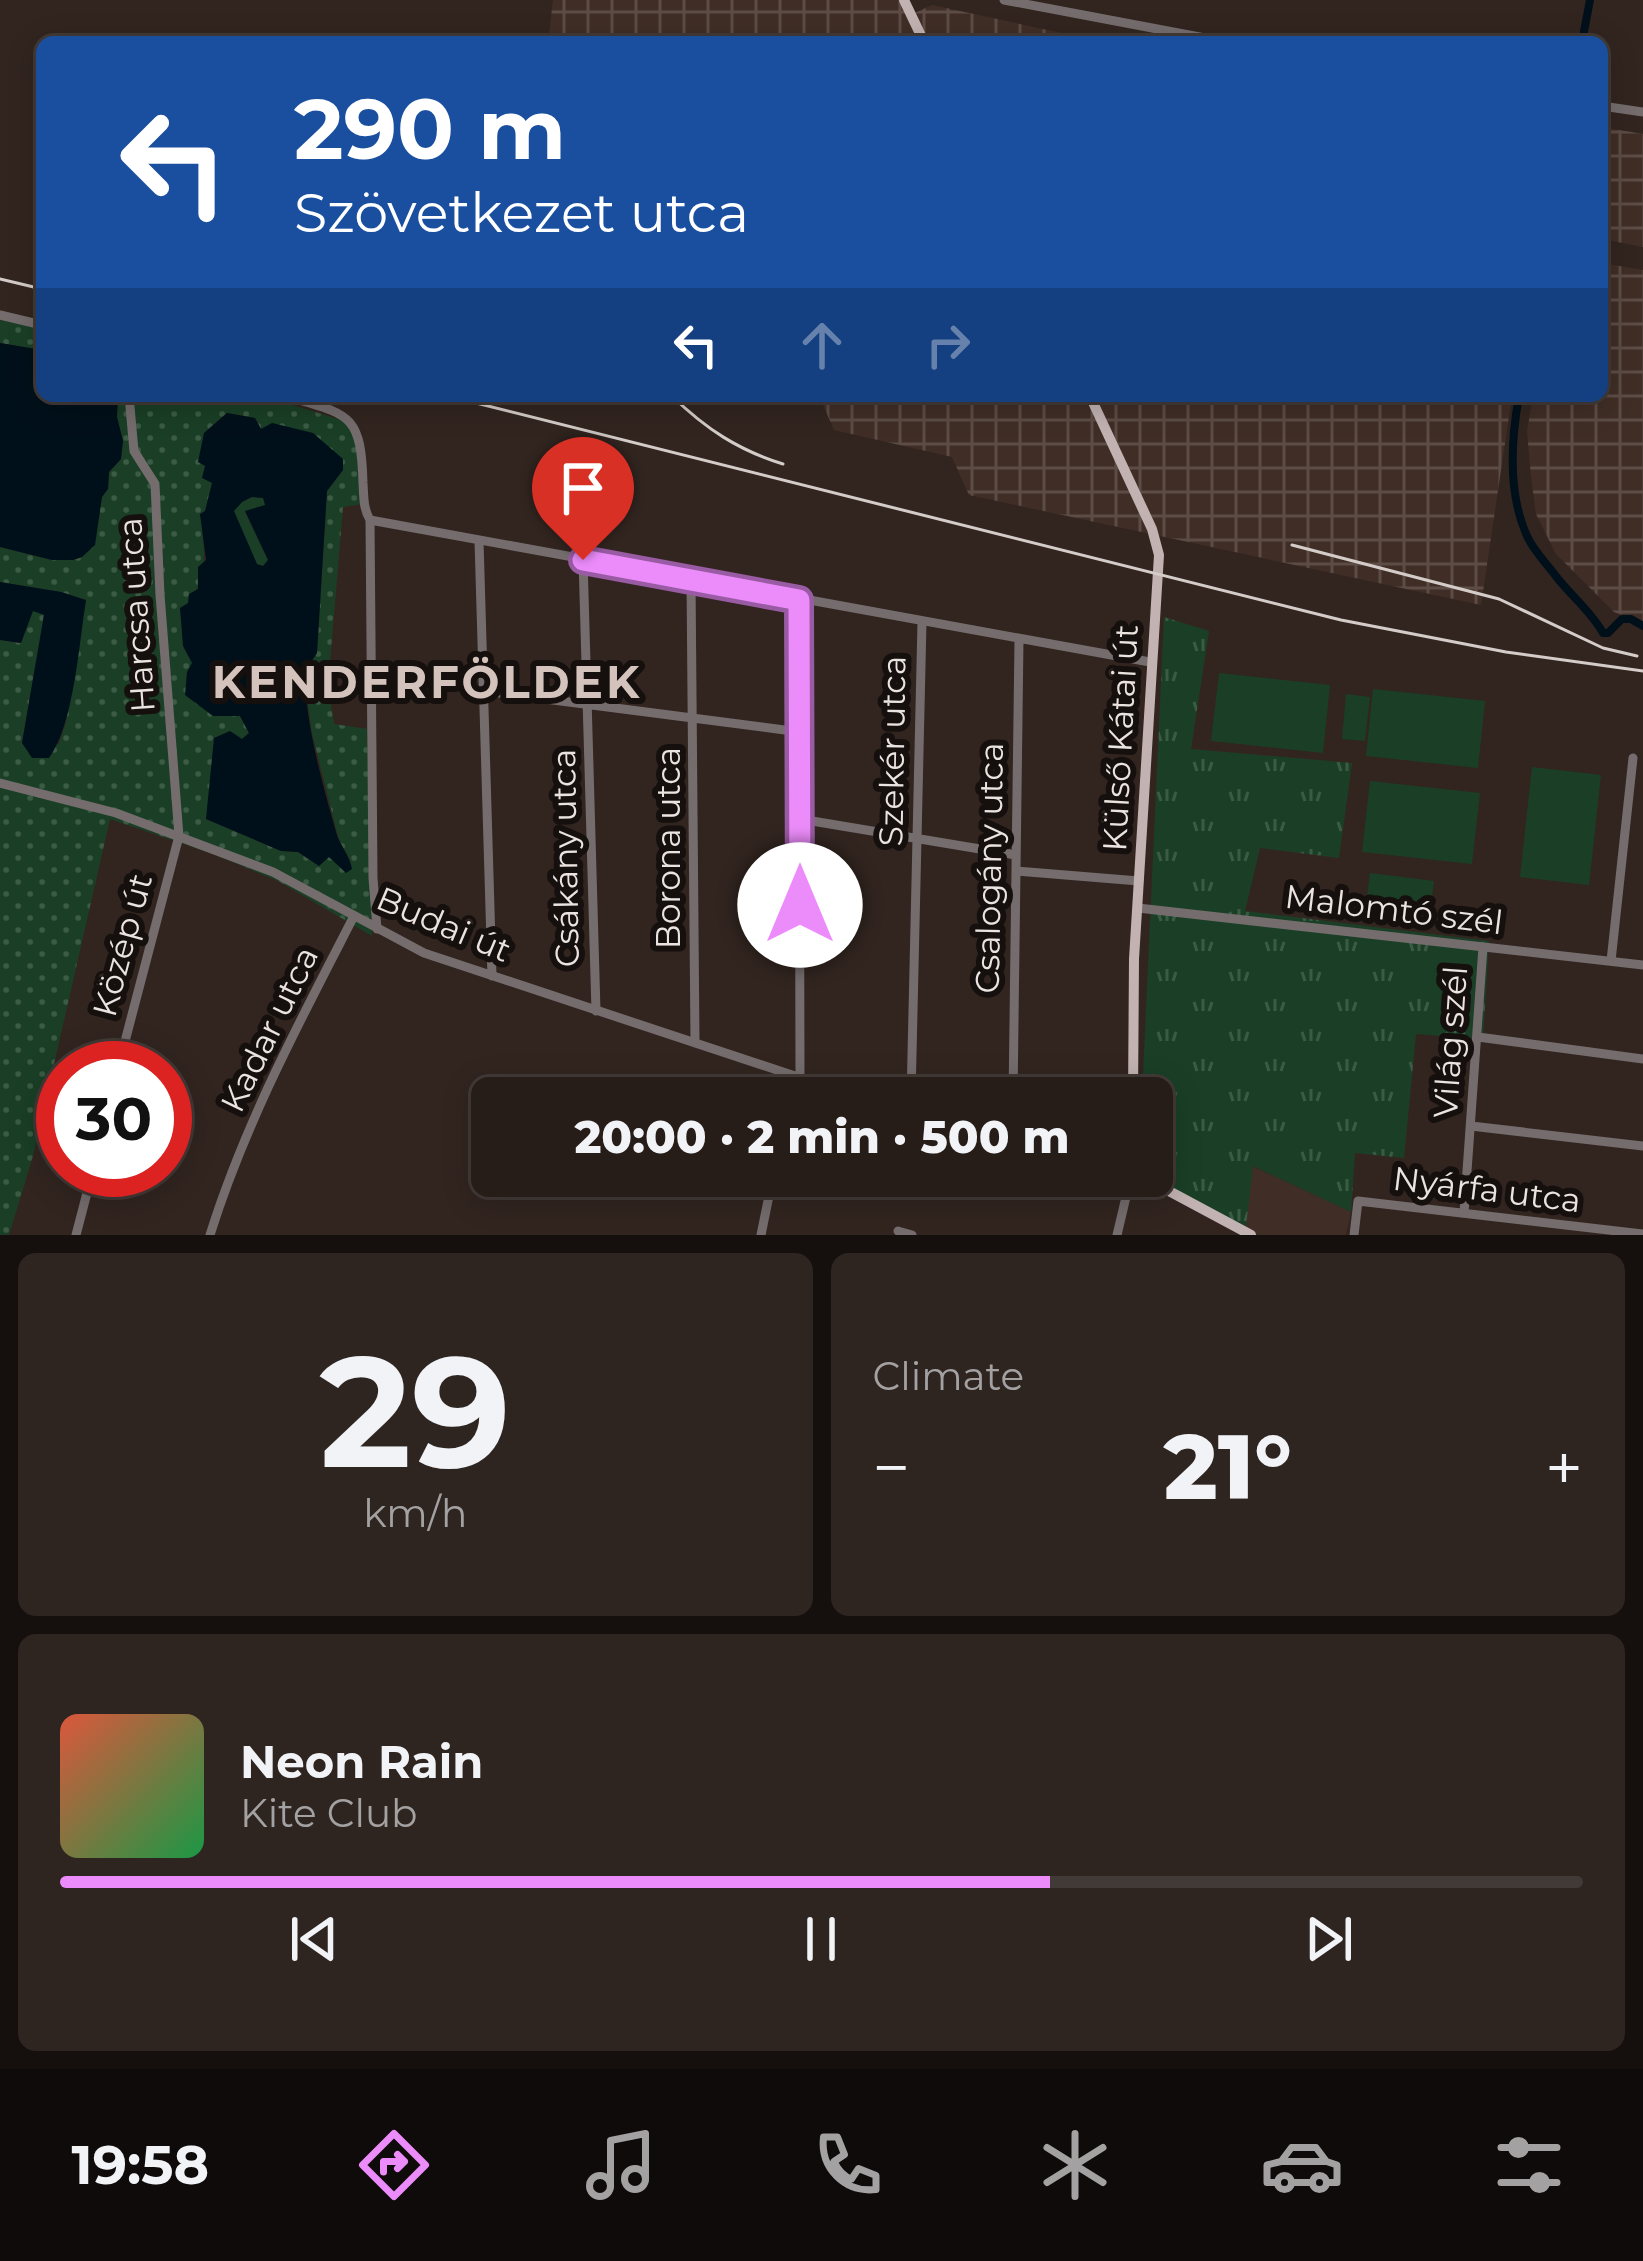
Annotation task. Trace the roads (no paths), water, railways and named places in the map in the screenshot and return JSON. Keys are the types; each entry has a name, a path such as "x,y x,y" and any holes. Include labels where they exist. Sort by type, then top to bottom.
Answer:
{"main road":[{"path":"904,0 921,36"},
{"name":"Külső Kátai út","path":"1093,402 1159,549 1133,976 1133,1077"},
{"path":"1173,1193 1251,1235"}],"street":[{"path":"1004,0 1194,36"},
{"path":"1608,107 1643,112"},
{"path":"0,315 36,324"},
{"name":"Harcsa utca","path":"130,402 134,451 155,484 179,836"},
{"path":"306,402 349,420 362,446 364,511 370,520 376,929"},
{"path":"370,520 1150,662"},
{"path":"479,541 492,976"},
{"name":"Csákány utca","path":"583,560 596,1011"},
{"name":"Borona utca","path":"692,579 695,1043"},
{"path":"799,600 803,1077"},
{"name":"Szekér utca","path":"911,1077 922,622"},
{"name":"Csalogány utca","path":"1013,1077 1019,640"},
{"path":"484,691 800,732"},
{"path":"1611,961 1633,758"},
{"name":"Budai út","path":"0,783 103,809 273,872 424,953 797,1077"},
{"path":"800,819 1016,855"},
{"name":"Közép út","path":"125,1041 179,836"},
{"path":"1016,871 1139,881"},
{"name":"Malomtó szél","path":"1138,908 1643,964"},
{"name":"Kadar utca","path":"210,1235 278,1064 354,916"},
{"name":"Világ szél","path":"1464,1213 1484,947"},
{"path":"1478,1037 1643,1059"},
{"path":"1471,1126 1643,1147"},
{"path":"76,1235 86,1197"},
{"path":"761,1235 769,1197"},
{"path":"1117,1235 1126,1197"},
{"name":"Nyárfa utca","path":"1354,1235 1358,1201 1643,1234"},
{"path":"898,1231 912,1235"}],"water":[{"path":"0,343 36,349 36,402 118,402 123,441 121,459 109,472 108,489 102,497 95,545 82,557 52,560 0,547"},
{"path":"227,413 255,418 261,429 272,423 313,433 343,459 343,470 327,491 317,653 306,683 321,775 352,869 346,873 329,857 319,866 298,852 281,851 206,819 214,738 230,731 242,739 249,733 240,716 213,716 185,695 192,663 183,646 180,608 198,589 198,567 206,560 200,514 212,483 202,478 205,466 198,462 204,433","holes":["252,497 263,498 265,505 245,511 268,560 263,566 257,564 234,511"]},
{"path":"0,582 86,600 70,704 49,758 32,758 22,743 44,615 33,611 21,643 0,640"}],"waterway":[{"path":"1583,36 1590,0"},
{"path":"1518,402 1514,485 1530,541 1603,633 1622,619 1643,626"}],"railway":[{"path":"0,279 36,288"},
{"path":"472,402 1341,620 1506,652 1643,671"},
{"path":"679,402 723,437 783,464"},
{"path":"1292,545 1499,599 1603,648 1637,656"}],"district":[{"name":"KENDERFÖLDEK","path":"427,681"}]}
